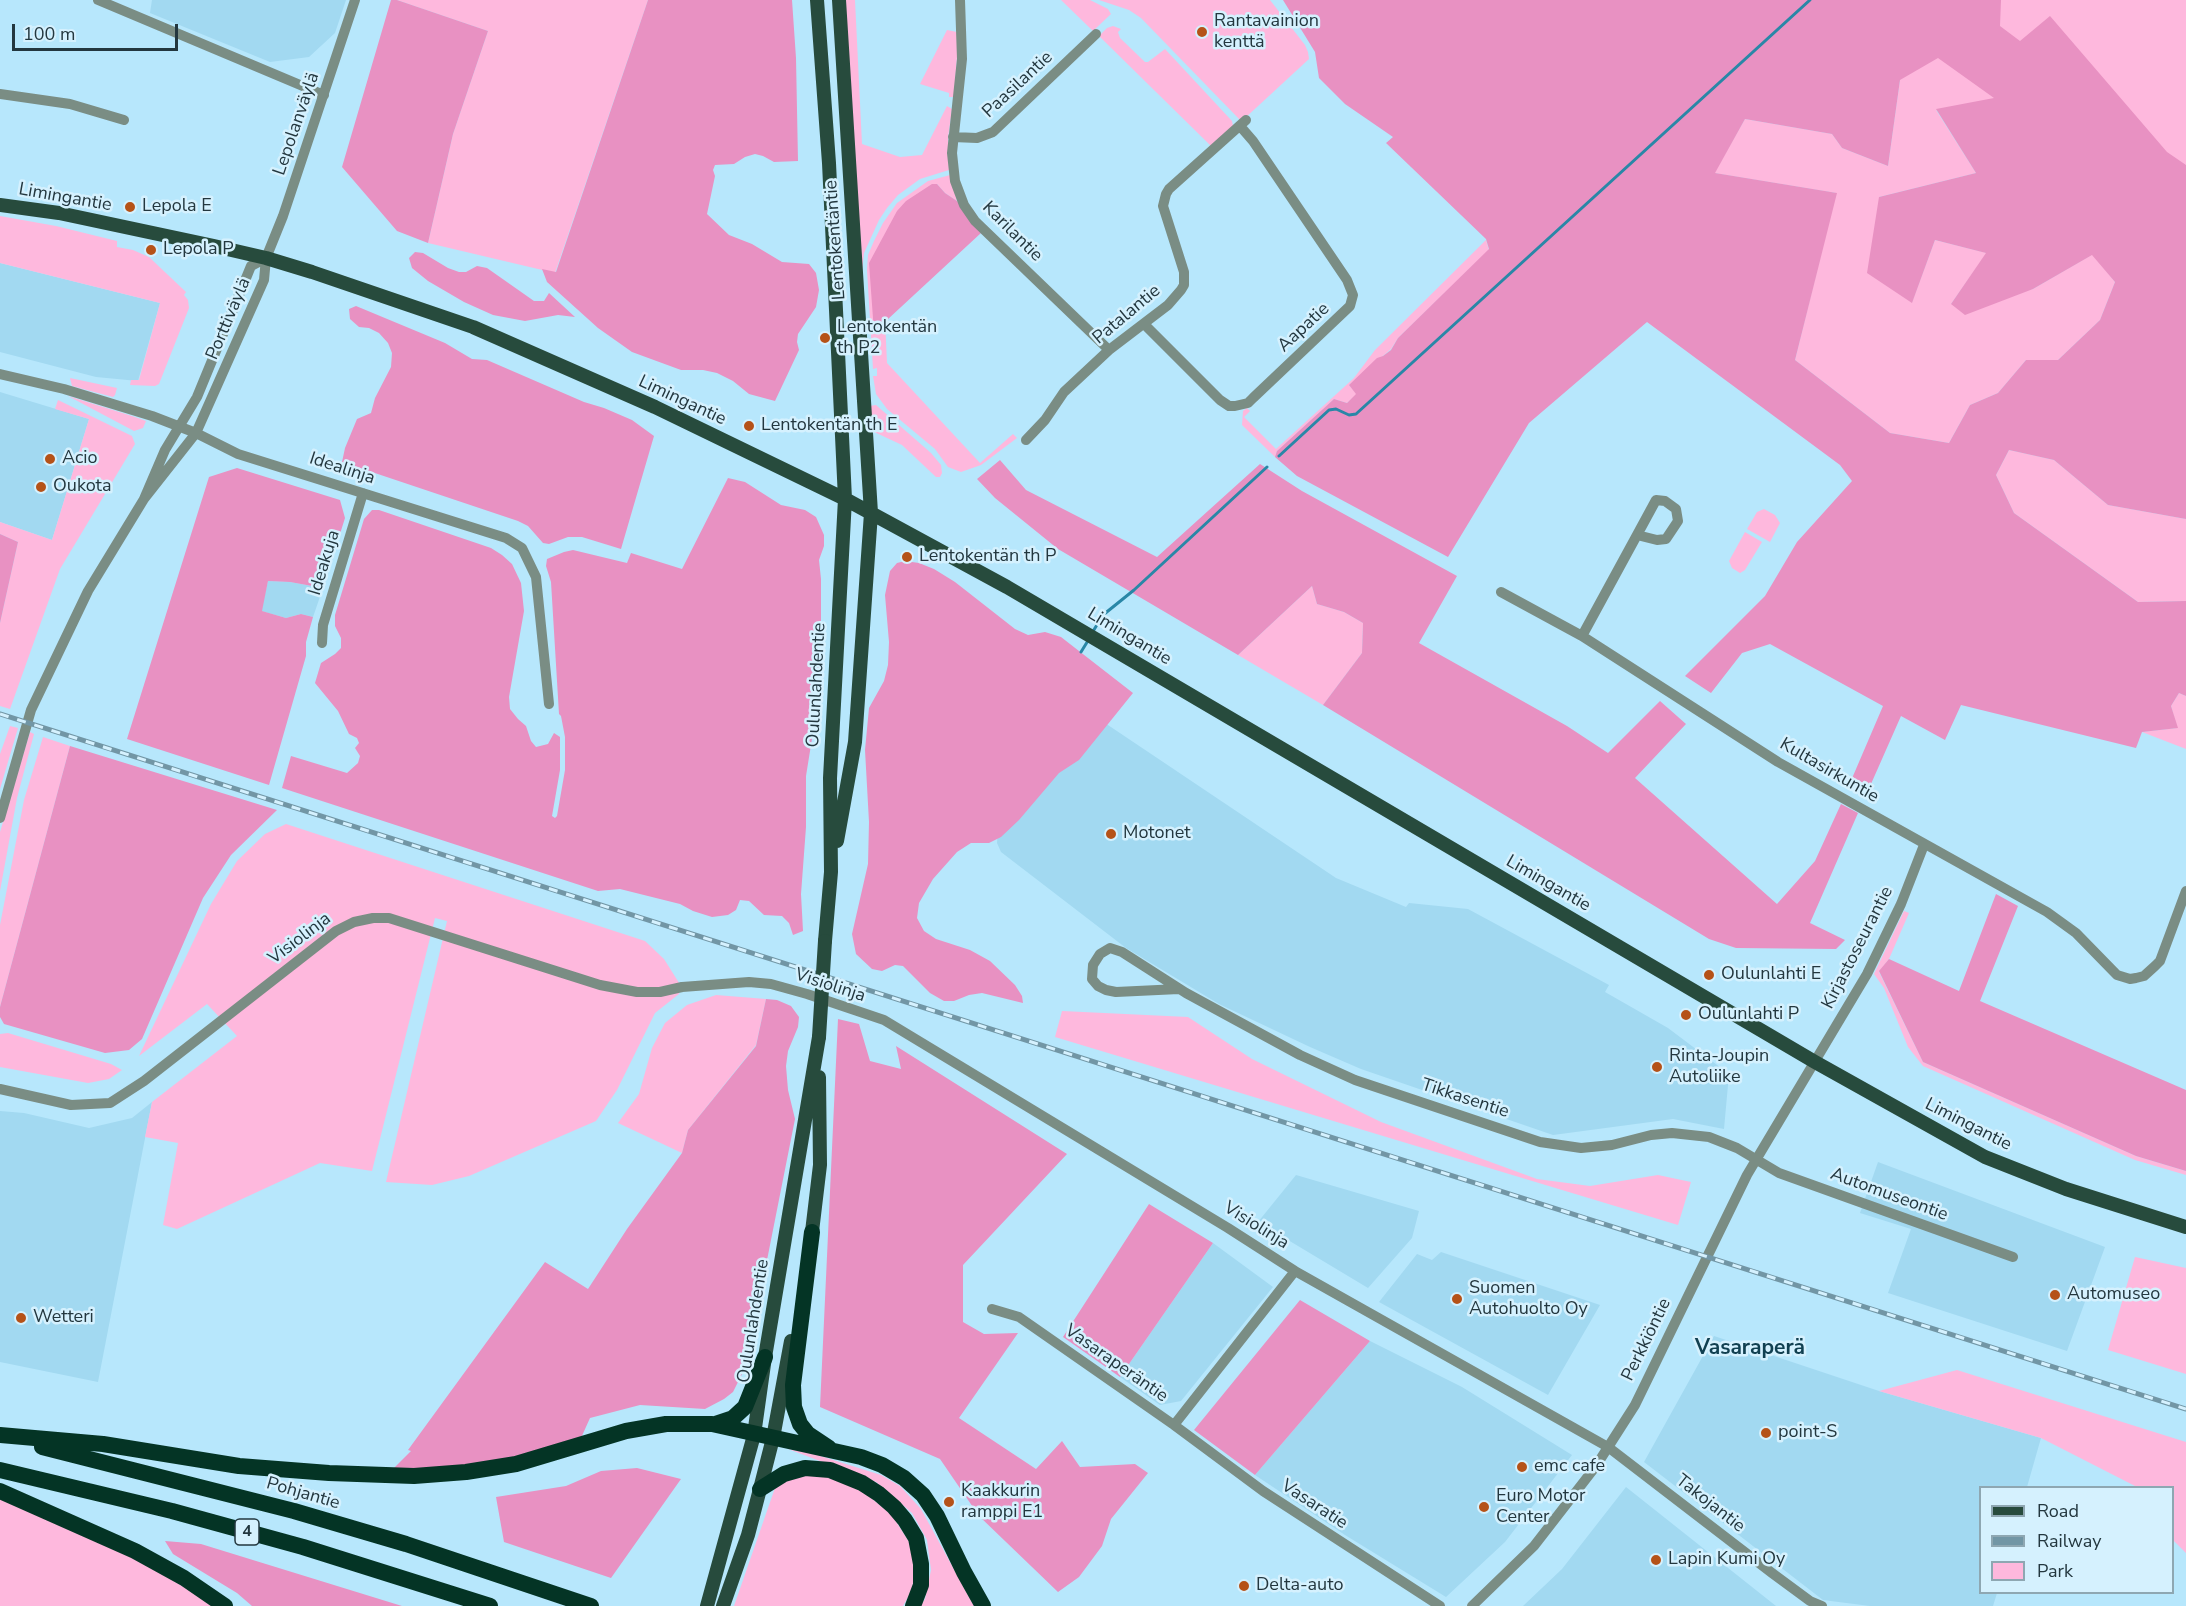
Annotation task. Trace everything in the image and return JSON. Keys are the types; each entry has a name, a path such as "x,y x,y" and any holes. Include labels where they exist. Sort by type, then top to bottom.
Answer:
{"highway":[{"path":"812,1232 793,1385 794,1407 800,1424 808,1434 835,1452"},
{"path":"712,1424 734,1418 745,1407 765,1357"},
{"path":"0,1436 103,1444 239,1466 414,1476 466,1472 516,1464 626,1431 666,1424 712,1424 861,1457 882,1465 904,1478 923,1494 937,1516 982,1606"},
{"name":"Pohjantie","path":"0,1436 294,1511 406,1544 591,1606"},
{"path":"760,1488 784,1474 805,1468 830,1470 862,1483 879,1494 905,1520 916,1538 921,1564 921,1585 913,1606"},
{"name":"4","path":"0,1470 172,1511 303,1547 490,1606"},
{"path":"0,1491 135,1551 184,1578 225,1606"}],"main road":[{"name":"Lentokentäntie","path":"817,0 829,163 845,499"},
{"name":"Lentokentäntie","path":"839,0 871,513"},
{"name":"Limingantie","path":"0,205 59,213 266,258 473,327 655,407 845,499 1007,587 1815,1062 1985,1157 2066,1189 2186,1227"},
{"name":"Oulunlahdentie","path":"831,872 830,778 845,499"},
{"name":"Oulunlahdentie","path":"723,1605 748,1535 773,1438 812,1232 820,1165 819,1037 825,941 831,872 855,742 871,513"},
{"name":"Oulunlahdentie","path":"708,1603 754,1435 819,1037"}],"street":[{"path":"98,0 324,95"},
{"name":"Lepolanväylä","path":"266,258 283,216 355,0"},
{"name":"Karilantie","path":"960,0 962,58 952,164 955,181 964,205 969,213 1109,350"},
{"name":"Paasilantie","path":"953,137 977,138 993,132 1096,34"},
{"path":"0,94 70,104 124,120"},
{"name":"Aapatie","path":"1144,324 1220,400 1229,406 1235,406 1248,403 1350,306 1353,295 1347,279 1243,123"},
{"name":"Patalantie","path":"1026,440 1045,420 1064,392 1109,350 1167,304 1184,285 1184,272 1163,206 1166,194 1243,123"},
{"name":"Porttiväylä","path":"144,499 165,450 197,397 251,267 266,258"},
{"name":"Porttiväylä","path":"0,818 31,710 88,591 144,499 196,433 264,280 266,258"},
{"name":"Idealinja","path":"0,374 64,389 196,433 238,454 506,538 522,548 536,577 549,704"},
{"name":"Ideakuja","path":"322,643 323,625 363,493"},
{"path":"1582,636 1637,535"},
{"name":"Kultasirkuntie","path":"1500,592 1582,636 1782,764 2047,912 2083,939 2110,969 2124,978 2136,978 2150,972 2160,961 2186,891"},
{"name":"Kirjastoseurantie","path":"1815,1062 1868,974 1901,904 1924,845"},
{"name":"Visiolinja","path":"0,1089 71,1105 110,1103 144,1081 336,931 354,922 374,918 388,918 600,985 637,992 660,992 704,984 748,982 771,984 884,1020 1295,1270 1608,1447"},
{"name":"Tikkasentie","path":"1179,989 1116,992 1106,990 1092,979 1093,965 1100,954 1110,948 1122,952 1179,989 1300,1055 1354,1080 1540,1142 1581,1148 1612,1145 1651,1136 1685,1133 1720,1141 1756,1160"},
{"name":"Perkkiöntie","path":"1472,1606 1534,1546 1596,1466 1635,1405 1729,1209 1815,1062"},
{"name":"Automuseontie","path":"1756,1160 1779,1173 2013,1257"},
{"name":"Vasaraperäntie","path":"992,1308 1018,1317 1174,1425 1295,1270"},
{"name":"Vasaratie","path":"1174,1425 1263,1491 1440,1606"},
{"name":"Takojantie","path":"1608,1447 1808,1603 1822,1606"}],"shaded area":[{"path":"152,0 346,0 335,33 309,57 270,62 150,13"},
{"path":"391,0 397,0 488,31 453,134 428,243 397,231 342,167"},
{"path":"648,0 792,0 796,58 798,161 774,162 755,154 734,164 715,165 707,214 729,235 752,244 782,262 809,264 816,273 819,290 816,307 798,334 799,350 775,401 749,394 733,381 717,373 703,370 681,370 632,352 598,328 547,282 542,269 556,272"},
{"path":"1283,0 2001,0 2000,26 2020,41 2050,16 2167,152 2186,165 2186,519 2108,505 2054,460 2009,450 1996,475 2014,513 2138,602 2186,601 2186,696 2179,693 2171,706 2178,728 2142,732 2136,748 1961,705 1945,740 1901,716 1867,793 1850,783 1883,706 1770,644 1742,653 1711,693 1685,676 1765,596 1797,542 1852,481 1840,465 1647,322 1529,423 1448,557 1297,476 1275,457 1277,451 1334,399 1347,403 1356,394 1349,385 1377,358 1391,350 1398,338 1489,249 1486,239 1386,143 1393,137 1345,104 1319,78 1315,52","holes":["1938,58 1994,98 1936,109 1976,173 1879,197 1867,273 1912,303 1935,240 1986,253 1951,304 1965,315 2033,289 2092,255 2115,282 2100,320 2058,360 2026,360 1998,393 1970,405 1949,443 1890,433 1795,360 1837,193 1715,173 1745,119 1832,134 1842,148 1888,166 1900,80"]},
{"path":"932,184 937,184 957,201 981,233 874,332 869,263 897,211 906,201"},
{"path":"415,252 423,253 459,272 466,272 477,266 487,268 534,301 544,301 549,293 575,317 558,315 525,321 493,315 464,302 428,281 412,268 409,258"},
{"path":"0,263 160,303 138,381 96,377 0,352"},
{"path":"356,306 445,343 472,359 487,360 632,420 654,436 621,549 582,537 568,537 549,544 543,543 528,526 518,521 342,462 357,419 371,413 375,398 391,367 392,353 388,343 379,333 369,328 359,327 350,319 349,309"},
{"path":"0,392 89,419 52,540 0,522"},
{"path":"1000,460 1026,490 1157,557 1260,464 1302,491 1457,576 1419,643 1567,726 1608,753 1660,701 1686,724 1635,778 1777,904 1815,861 1841,804 1858,813 1810,923 1845,940 1836,949 1736,948 1709,939 1323,705 1362,653 1363,623 1344,612 1317,604 1312,586 1238,655 1058,549 995,498 977,479"},
{"path":"237,468 340,500 345,518 323,588 268,581 262,611 286,618 301,614 313,617 306,642 306,656 269,785 127,739 209,477"},
{"path":"728,478 745,482 781,505 805,510 816,517 824,535 824,546 819,560 821,639 815,720 806,776 806,827 801,894 803,931 793,935 789,923 782,916 764,915 749,901 740,900 736,910 728,915 712,917 680,904 620,889 598,891 282,788 291,756 347,773 358,763 360,756 355,748 359,743 357,738 349,734 338,711 315,683 321,663 341,648 341,638 335,626 335,615 364,519 372,510 379,510 491,548 512,564 521,583 524,611 509,697 510,709 526,726 531,741 536,747 548,744 554,733 560,737 560,770 552,816 555,818 565,770 565,737 559,714 551,582 546,566 547,559 573,550 627,563 631,553 682,569"},
{"path":"0,534 18,542 0,623"},
{"path":"905,561 934,569 955,582 1015,629 1028,635 1045,632 1061,637 1133,693 1079,760 1059,773 1019,820 1001,837 989,843 971,843 957,852 933,879 919,903 917,918 924,931 936,939 970,950 990,961 1015,985 1022,996 1023,1003 982,993 954,1001 944,1001 930,993 903,966 895,965 882,971 872,969 856,954 852,934 868,864 869,822 865,750 869,708 884,681 888,665 889,642 885,595 890,571 897,563"},
{"path":"268,581 323,588 313,617 301,614 286,618 261,611"},
{"path":"1099,719 1336,878 1406,907 1409,903 1468,909 1609,985 1605,992 1668,1028 1729,1074 1724,1129 1673,1119 1553,1135 1361,1069 1310,1047 1219,1004 1126,948 1001,852 997,843 998,830"},
{"path":"70,746 277,810 231,855 203,898 142,1039 129,1050 105,1053 4,1024 0,1017 0,1007"},
{"path":"1996,894 2018,906 1980,1001 2186,1090 2186,1171 2136,1156 1923,1062 1879,971 1889,959 1959,991"},
{"path":"766,999 777,1000 791,1006 799,1017 798,1027 788,1051 786,1066 788,1090 795,1119 746,1366 733,1392 705,1409 640,1405 590,1418 581,1438 486,1465 391,1471 411,1451 408,1450 545,1262 588,1289 627,1229 682,1153 688,1130 756,1046"},
{"path":"838,1019 859,1024 870,1061 901,1069 896,1046 1067,1154 963,1265 963,1322 984,1334 1018,1333 959,1418 1036,1469 1062,1441 1080,1467 1135,1464 1148,1473 1111,1519 1102,1546 1079,1577 1058,1592 979,1516 940,1459 820,1407"},
{"path":"152,1102 98,1382 0,1362 0,1111 24,1113 89,1128 132,1118"},
{"path":"1878,1162 2105,1247 2067,1351 1888,1293 1911,1229 1860,1213"},
{"path":"1296,1175 1419,1211 1412,1238 1368,1288 1258,1222"},
{"path":"1149,1204 1213,1243 1120,1377 1063,1337"},
{"path":"1213,1243 1273,1287 1181,1401 1160,1405 1120,1377"},
{"path":"1441,1252 1600,1305 1548,1395 1379,1302 1417,1254 1432,1260"},
{"path":"1300,1300 1370,1341 1255,1475 1194,1430"},
{"path":"1714,1336 1879,1391 2041,1438 2027,1486 1979,1486 1979,1594 1997,1594 1993,1606 1870,1606 1823,1600 1644,1462"},
{"path":"1370,1341 1462,1387 1572,1455 1505,1542 1446,1597 1345,1535 1255,1475"},
{"path":"637,1468 681,1479 611,1578 504,1542 496,1497 566,1486 601,1471"},
{"path":"1626,1487 1776,1606 1523,1606 1562,1569"},
{"path":"165,1541 201,1544 402,1606 252,1606 237,1593 173,1554"}],"green space":[{"path":"397,0 648,0 555,273 428,243 453,134 488,31"},
{"path":"843,0 855,0 862,144 900,157 922,155 947,106 952,109 948,138 949,170 920,179 898,195 879,220 864,253 862,272"},
{"path":"1061,0 1090,0 1108,9 1111,14 1093,31"},
{"path":"1099,0 1270,0 1305,45 1309,59 1244,119 1240,120 1141,18 1129,10"},
{"path":"1853,0 2186,0 2186,288 1936,110 1976,173 1879,197 1912,302 1935,240 1987,253 1951,304 2033,289 2093,254 2115,282 2100,320 2058,360 2026,360 1998,393 1970,405 1949,443 1890,433 1795,360 1836,193 1714,173 1745,119 1832,134 1842,148 1888,166 1900,80"},
{"path":"1113,26 1121,29 1118,32 1120,38 1145,62 1165,49 1232,121 1233,126 1211,146 1099,36 1107,28"},
{"path":"947,30 957,32 954,97 949,97 949,93 920,84"},
{"path":"950,175 957,201 937,184 874,331 885,319 887,363 980,463 1013,434 1017,438 981,465 961,472 948,467 935,449 887,409 876,394 873,376 877,376 877,368 873,369 867,270 868,255 874,241 897,203 928,181"},
{"path":"0,216 56,226 117,241 117,247 133,250 149,257 186,292 184,295 188,300 189,308 159,384 155,386 130,385 131,380 139,380 160,303 0,263"},
{"path":"1486,240 1489,250 1398,338 1391,349 1349,385 1357,394 1347,403 1334,399 1277,451 1275,457 1242,425 1243,411 1247,408 1250,411 1244,417 1276,449 1354,378 1375,350"},
{"path":"70,378 117,388 115,395 113,397 72,386"},
{"path":"68,396 146,421 143,428 134,431"},
{"path":"58,400 132,436 135,444 60,569 10,709 0,706 0,623 18,542 0,534 0,522 52,540 89,419 55,409"},
{"path":"876,405 931,453 941,465 940,477 936,477 902,445 870,430 869,406"},
{"path":"2009,450 2054,460 2108,505 2186,519 2186,601 2138,602 2014,513 1996,475"},
{"path":"1764,509 1775,515 1780,523 1770,542 1747,529 1757,512"},
{"path":"1745,532 1762,542 1745,570 1740,573 1732,568 1729,561"},
{"path":"1312,586 1317,604 1344,612 1363,623 1362,653 1323,705 1238,655"},
{"path":"2179,693 2186,696 2186,749 2142,732 2177,728 2171,706"},
{"path":"10,726 18,728 0,789 0,754"},
{"path":"30,732 34,734 17,798 0,891 0,832"},
{"path":"43,737 70,746 0,1007 0,925 24,800"},
{"path":"286,824 645,941 664,959 681,986 679,994 655,1013 617,1090 596,1121 469,1176 432,1185 386,1182 447,921 435,918 372,1171 320,1163 177,1229 163,1225 178,1143 145,1137 152,1102 237,1036 207,1004 139,1056 211,904 237,861 265,834"},
{"path":"1904,911 1909,913 1889,959 1879,972 1923,1062 2136,1156 2186,1171 2186,1175 2135,1160 1923,1066 1908,1047 1884,988 1874,974"},
{"path":"716,995 766,999 756,1045 688,1130 682,1153 618,1123 639,1094 652,1048 665,1023 687,1005"},
{"path":"1062,1011 1188,1017 1252,1059 1381,1122 1537,1179 1590,1186 1658,1175 1691,1182 1678,1225 1055,1037"},
{"path":"8,1033 111,1064 122,1070 109,1079 88,1083 0,1067 0,1034"},
{"path":"2135,1257 2186,1268 2186,1374 2108,1350"},
{"path":"1957,1370 2186,1442 2186,1553 2174,1541 2174,1486 2135,1486 2041,1438 1879,1391"},
{"path":"788,1449 811,1453 881,1475 900,1486 921,1509 974,1606 920,1606 925,1599 931,1570 927,1540 912,1513 876,1482"},
{"path":"800,1474 824,1476 859,1488 892,1515 911,1545 915,1568 912,1590 903,1606 734,1606 776,1485"},
{"path":"0,1498 133,1557 216,1606 0,1606"}],"waterway":[{"path":"1279,456 1329,410 1336,409 1349,415 1356,414 1810,0"},
{"path":"1092,633 1103,615 1134,590 1267,467"},
{"path":"1081,652 1089,639"}],"railway":[{"path":"0,714 2186,1409"}],"place":[{"name":"Rantavainion kenttä","path":"1202,32"},
{"name":"Lepola E","path":"130,207"},
{"name":"Lepola P","path":"151,250"},
{"name":"Lentokentän th P2","path":"825,338"},
{"name":"Lentokentän th E","path":"749,426"},
{"name":"Acio","path":"50,459"},
{"name":"Oukota","path":"41,487"},
{"name":"Lentokentän th P","path":"907,557"},
{"name":"Motonet","path":"1111,834"},
{"name":"Oulunlahti E","path":"1709,975"},
{"name":"Oulunlahti P","path":"1686,1015"},
{"name":"Rinta-Joupin Autoliike","path":"1657,1067"},
{"name":"Automuseo","path":"2055,1295"},
{"name":"Suomen Autohuolto Oy","path":"1457,1299"},
{"name":"Wetteri","path":"21,1318"},
{"name":"point-S","path":"1766,1433"},
{"name":"emc cafe","path":"1522,1467"},
{"name":"Kaakkurin ramppi E1","path":"949,1502"},
{"name":"Euro Motor Center","path":"1484,1507"},
{"name":"Lapin Kumi Oy","path":"1656,1560"},
{"name":"Delta-auto","path":"1244,1586"}],"district":[{"name":"Vasaraperä","path":"1750,1349"}]}
